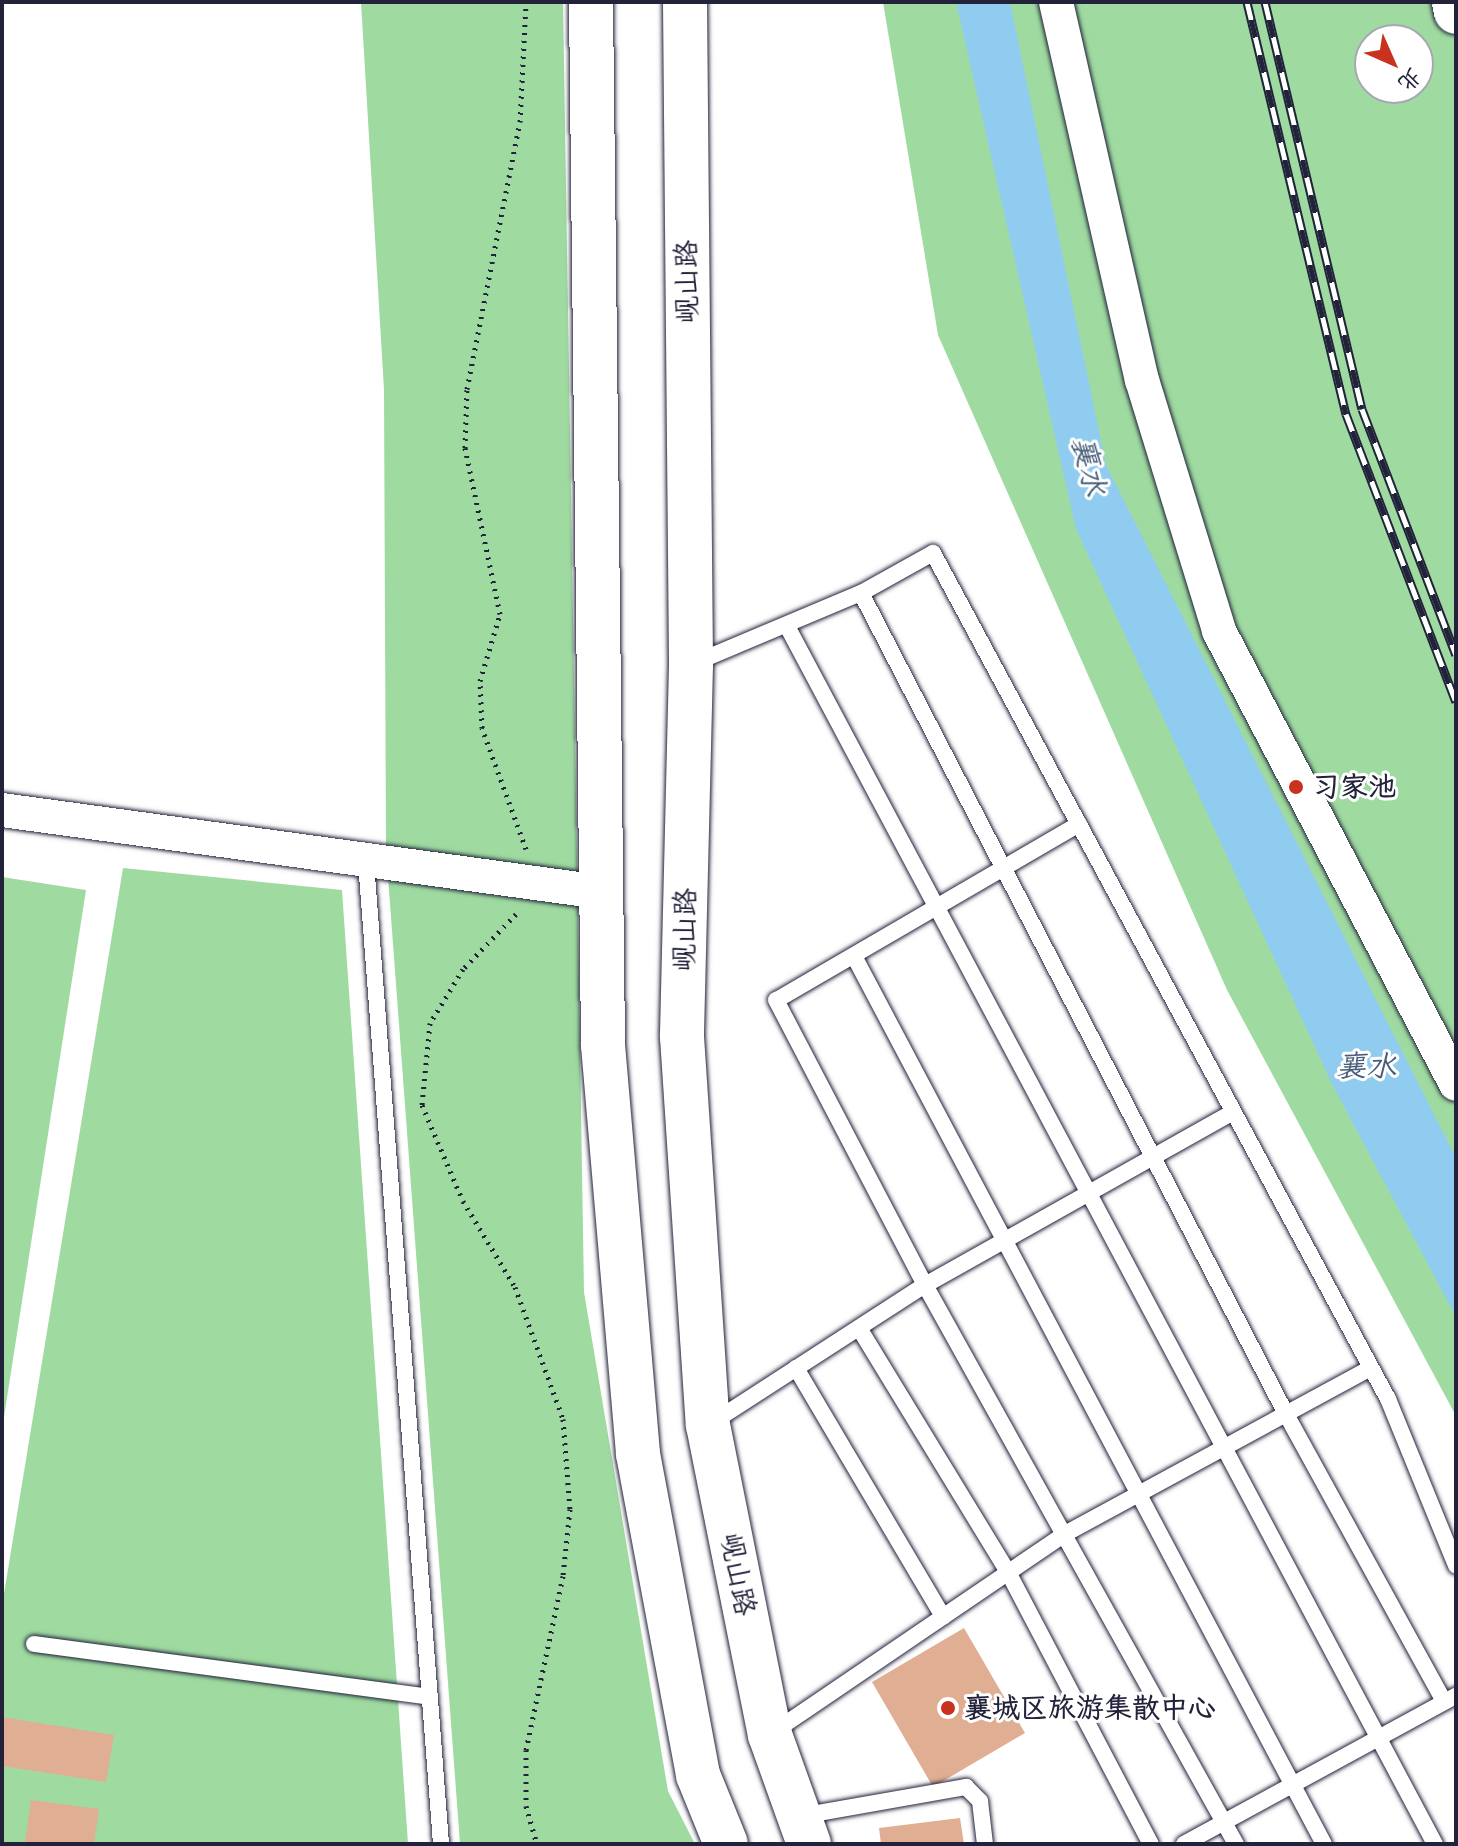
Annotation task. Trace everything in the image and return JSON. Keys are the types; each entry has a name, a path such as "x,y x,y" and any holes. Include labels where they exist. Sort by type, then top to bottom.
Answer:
{"main road":[{"path":"591,2 603,1045 638,1454 698,1775 726,1844"},
{"name":"岘山路","path":"685,2 691,665 682,1037 708,1425 770,1735 804,1830"},
{"path":"1454,2 1456,12"}],"street":[{"path":"1056,2 1142,380 1219,631 1456,1084"},
{"path":"2,810 545,887 601,892"}],"lane":[{"path":"691,665 861,593 933,553 1371,1368 1456,1566"},
{"path":"861,593 1286,1414 1450,1698 1184,1844"},
{"path":"787,626 1227,1446 1377,1739 1435,1844"},
{"path":"1079,824 855,958 776,1000 925,1285 1236,1844"},
{"path":"366,862 441,1844"},
{"path":"855,958 1142,1493 1291,1786 1324,1844"},
{"path":"708,1425 925,1285 1233,1112"},
{"path":"859,1328 1008,1572 1151,1844"},
{"path":"796,1368 943,1617"},
{"path":"770,1735 1063,1535 1371,1368"},
{"path":"34,1644 429,1697"},
{"path":"804,1830 966,1787 980,1801 985,1844"}],"path":[{"path":"526,2 520,122 467,389 465,448 500,614 480,681 482,728 506,809 545,887 463,969 430,1023 422,1105 463,1201 515,1287 563,1419 570,1509 563,1576 526,1750 526,1806 537,1844"}],"green space":[{"path":"361,2 563,2 584,1292 668,1791 695,1844 460,1844 386,850 384,390"},
{"name":"习家池","path":"883,2 1456,2 1456,1416 1227,990 938,335"},
{"path":"123,868 342,890 408,1844 2,1844 2,1606"},
{"path":"2,877 86,890 2,1430"}],"water":[{"name":"襄水","path":"956,2 1010,2 1106,465 1456,1158 1456,1317 1332,1084 1076,529"}],"building":[{"name":"襄城区旅游集散中心","path":"964,1628 1025,1733 933,1787 872,1682"},
{"path":"2,1717 114,1735 106,1782 2,1766"},
{"path":"31,1800 99,1809 94,1844 25,1844"},
{"path":"960,1818 964,1844 881,1844 879,1828"}],"railway":[{"path":"1247,2 1346,414 1456,702"},
{"path":"1265,2 1362,409 1456,655"}],"place":[{"name":"习家池","path":"1296,787"},
{"name":"襄城区旅游集散中心","path":"948,1708"}]}
